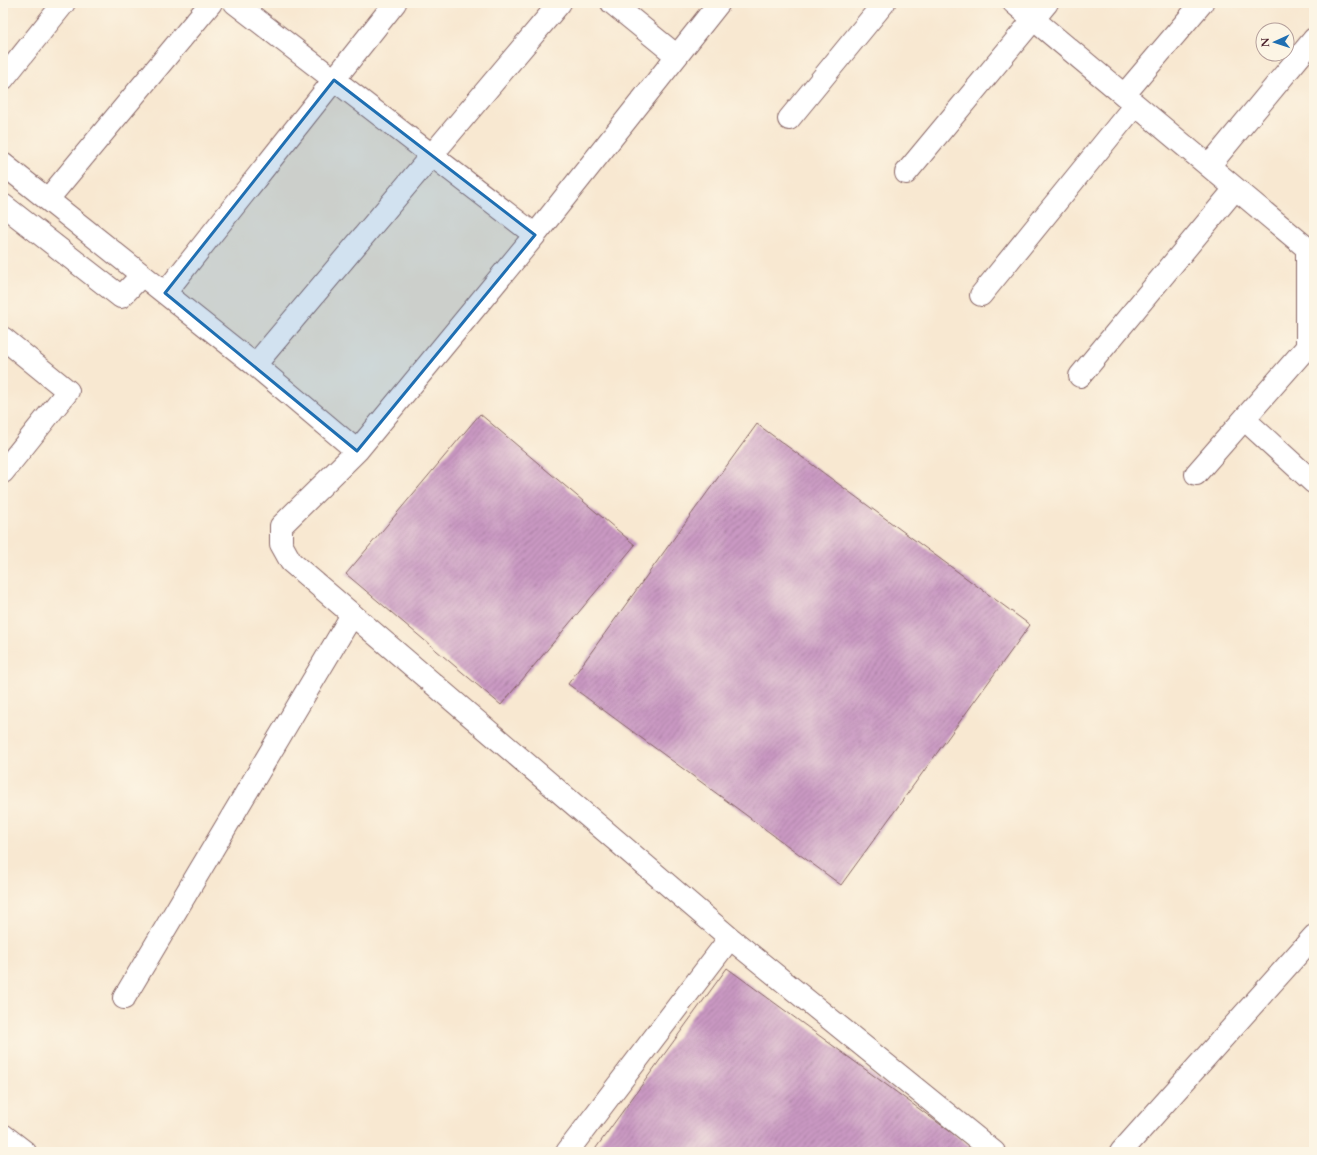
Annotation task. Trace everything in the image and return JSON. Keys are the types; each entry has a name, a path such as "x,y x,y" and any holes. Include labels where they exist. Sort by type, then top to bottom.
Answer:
{"street":[{"path":"3,80 64,3"},
{"path":"48,200 211,3"},
{"path":"235,3 535,235"},
{"path":"165,293 395,3"},
{"path":"255,365 560,3"},
{"path":"612,3 677,56"},
{"path":"719,3 535,235 357,452 281,526 281,544 291,562 730,938 994,1152"},
{"path":"789,119 884,3"},
{"path":"1014,3 1311,252 1308,348 1196,474"},
{"path":"906,173 1047,3"},
{"path":"981,295 1202,3"},
{"path":"1209,166 1314,40"},
{"path":"3,164 255,365 357,452"},
{"path":"1080,376 1235,189"},
{"path":"3,205 120,297 142,275"},
{"path":"3,338 68,391 3,472"},
{"path":"1244,419 1314,484"},
{"path":"124,998 352,615"},
{"path":"1121,1152 1314,936"},
{"path":"567,1152 730,938"},
{"path":"3,1135 25,1152"}],"highlighted area":[{"path":"334,80 535,235 357,451 165,293"}],"building":[{"path":"480,414 635,545 501,705 346,574"},
{"path":"757,424 1030,625 841,885 568,684"},
{"path":"727,968 978,1152 593,1152"}]}
